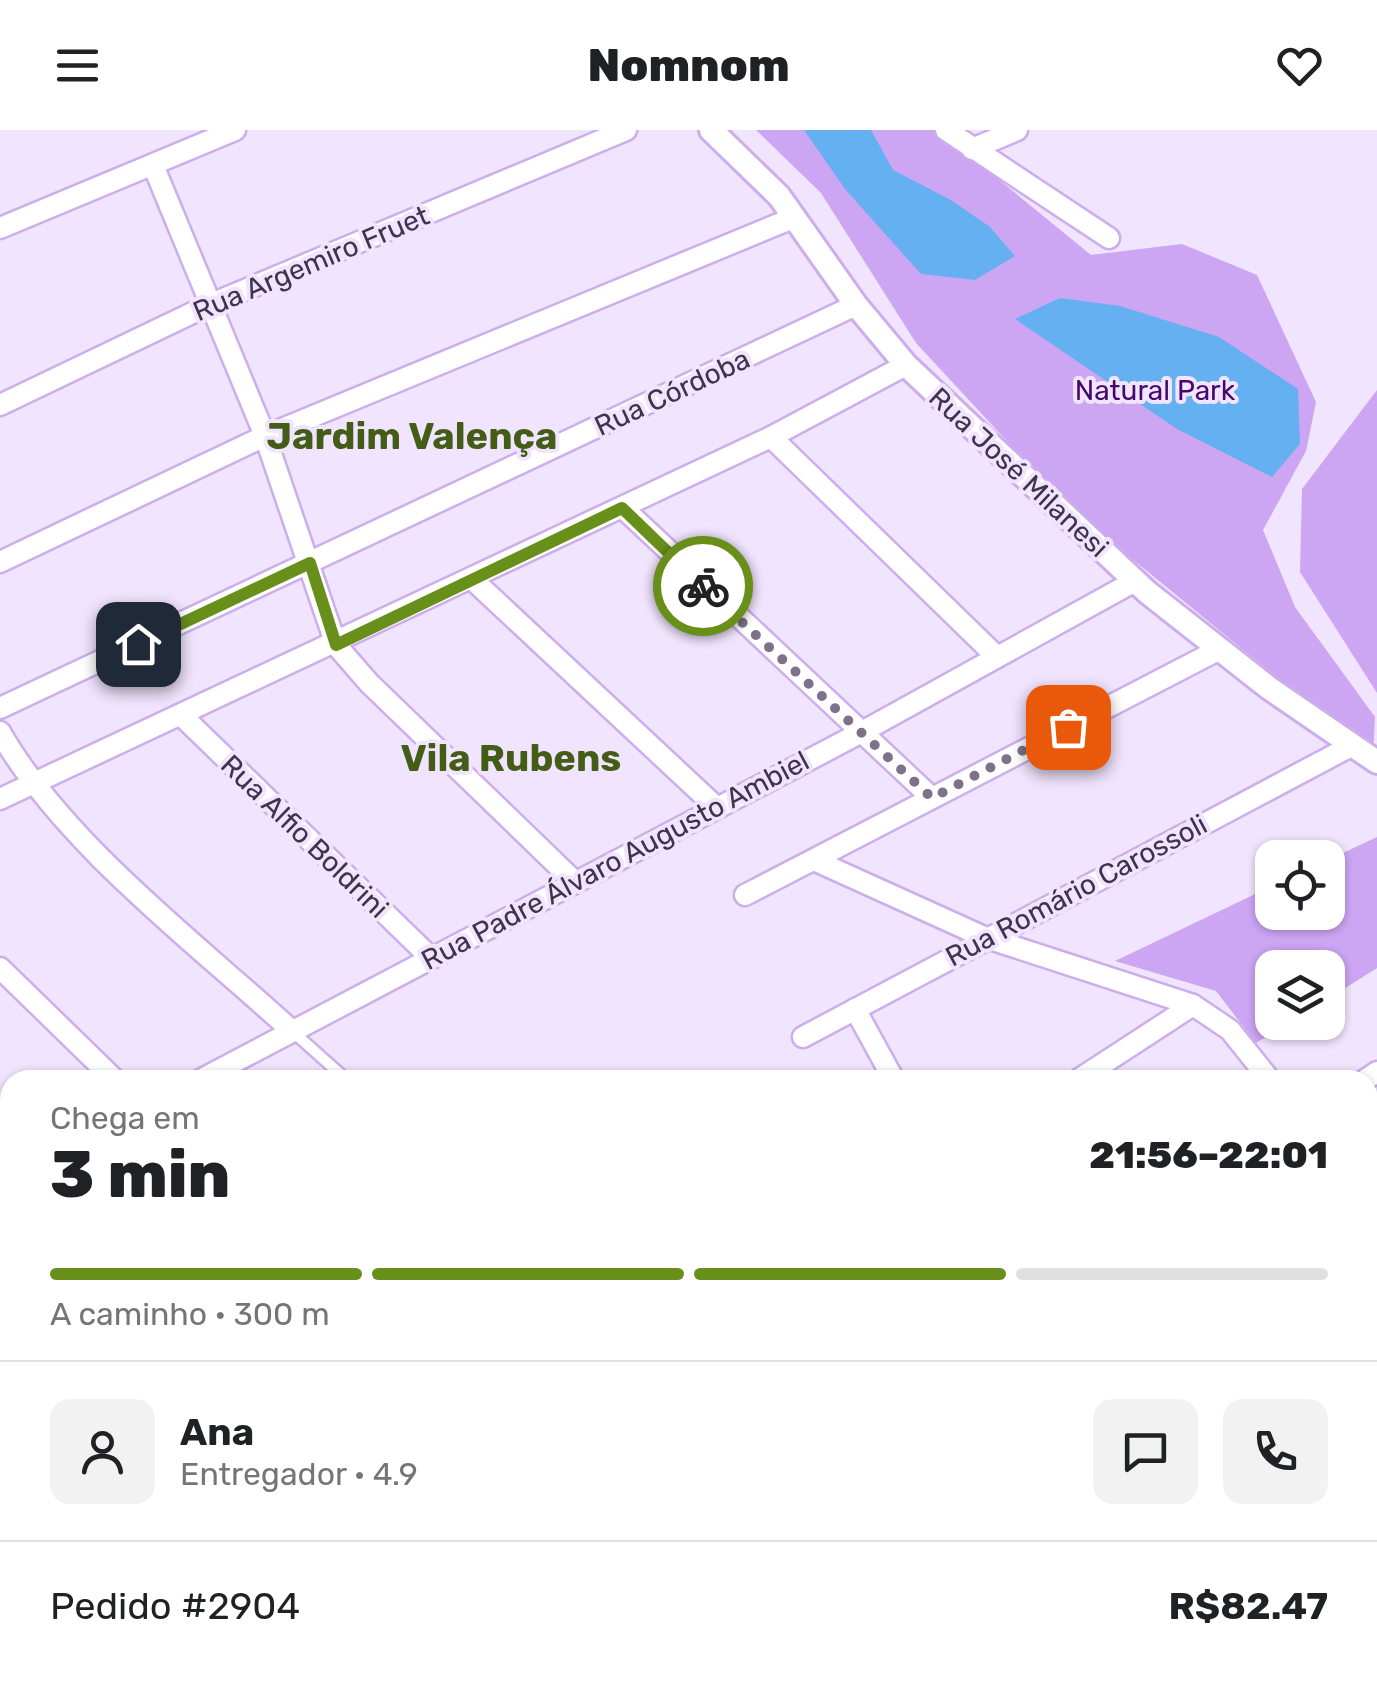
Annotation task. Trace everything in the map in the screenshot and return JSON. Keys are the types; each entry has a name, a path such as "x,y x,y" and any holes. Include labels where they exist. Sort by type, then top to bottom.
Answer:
{"street":[{"path":"0,228 235,130"},
{"name":"Rua Argemiro Fruet","path":"0,405 209,305 626,130"},
{"name":"Rua José Milanesi","path":"711,130 779,196 856,305 906,365 1135,582 1220,649 1377,762"},
{"path":"946,130 1110,238"},
{"path":"972,149 1017,130"},
{"path":"153,165 265,436 336,645 369,683 574,882"},
{"path":"0,562 265,436 793,218"},
{"name":"Rua Córdoba","path":"0,708 856,305"},
{"path":"0,798 336,645 771,437 906,365"},
{"path":"771,437 996,656"},
{"path":"622,508 932,798"},
{"path":"472,579 716,806"},
{"name":"Rua Padre Álvaro Augusto Ambiel","path":"219,1070 860,733 1135,582"},
{"path":"745,896 1220,649"},
{"name":"Rua Alfio Boldrini","path":"181,715 430,957"},
{"path":"0,732 32,782 101,856 292,1031"},
{"name":"Rua Romário Carossoli","path":"803,1037 1351,746"},
{"path":"816,860 984,938 1193,1005 1230,1030 1262,1070"},
{"path":"0,968 105,1070"},
{"path":"1147,988 1156,1030"},
{"path":"1094,1070 1193,1005"},
{"path":"855,1009 889,1070"}],"lane":[{"path":"292,1031 336,1070"}],"green space":[{"name":"Natural Park","path":"756,130 938,130 1091,255 1182,244 1257,275 1316,402 1306,451 1263,530 1295,607 1375,717 1373,756 1131,558 1042,479 916,343 821,193"},
{"path":"1377,390 1377,693 1300,572 1302,489"},
{"path":"1377,837 1377,968 1345,988 1345,950 1255,950 1255,1040 1261,1040 1256,1043 1216,991 1115,961 1255,894 1255,930 1345,930 1345,852"}],"water":[{"path":"804,130 871,130 893,170 951,200 990,227 1015,256 975,280 921,274 845,189"},
{"path":"1060,298 1120,306 1219,337 1298,389 1300,444 1272,477 1177,429 1015,319"}],"way so far":[{"path":"703,586 932,798 1068,727"}],"district":[{"name":"Jardim Valença","path":"412,436"},
{"name":"Vila Rubens","path":"511,758"}],"route":[{"path":"138,644 310,563 336,645 622,508 703,586"}]}
